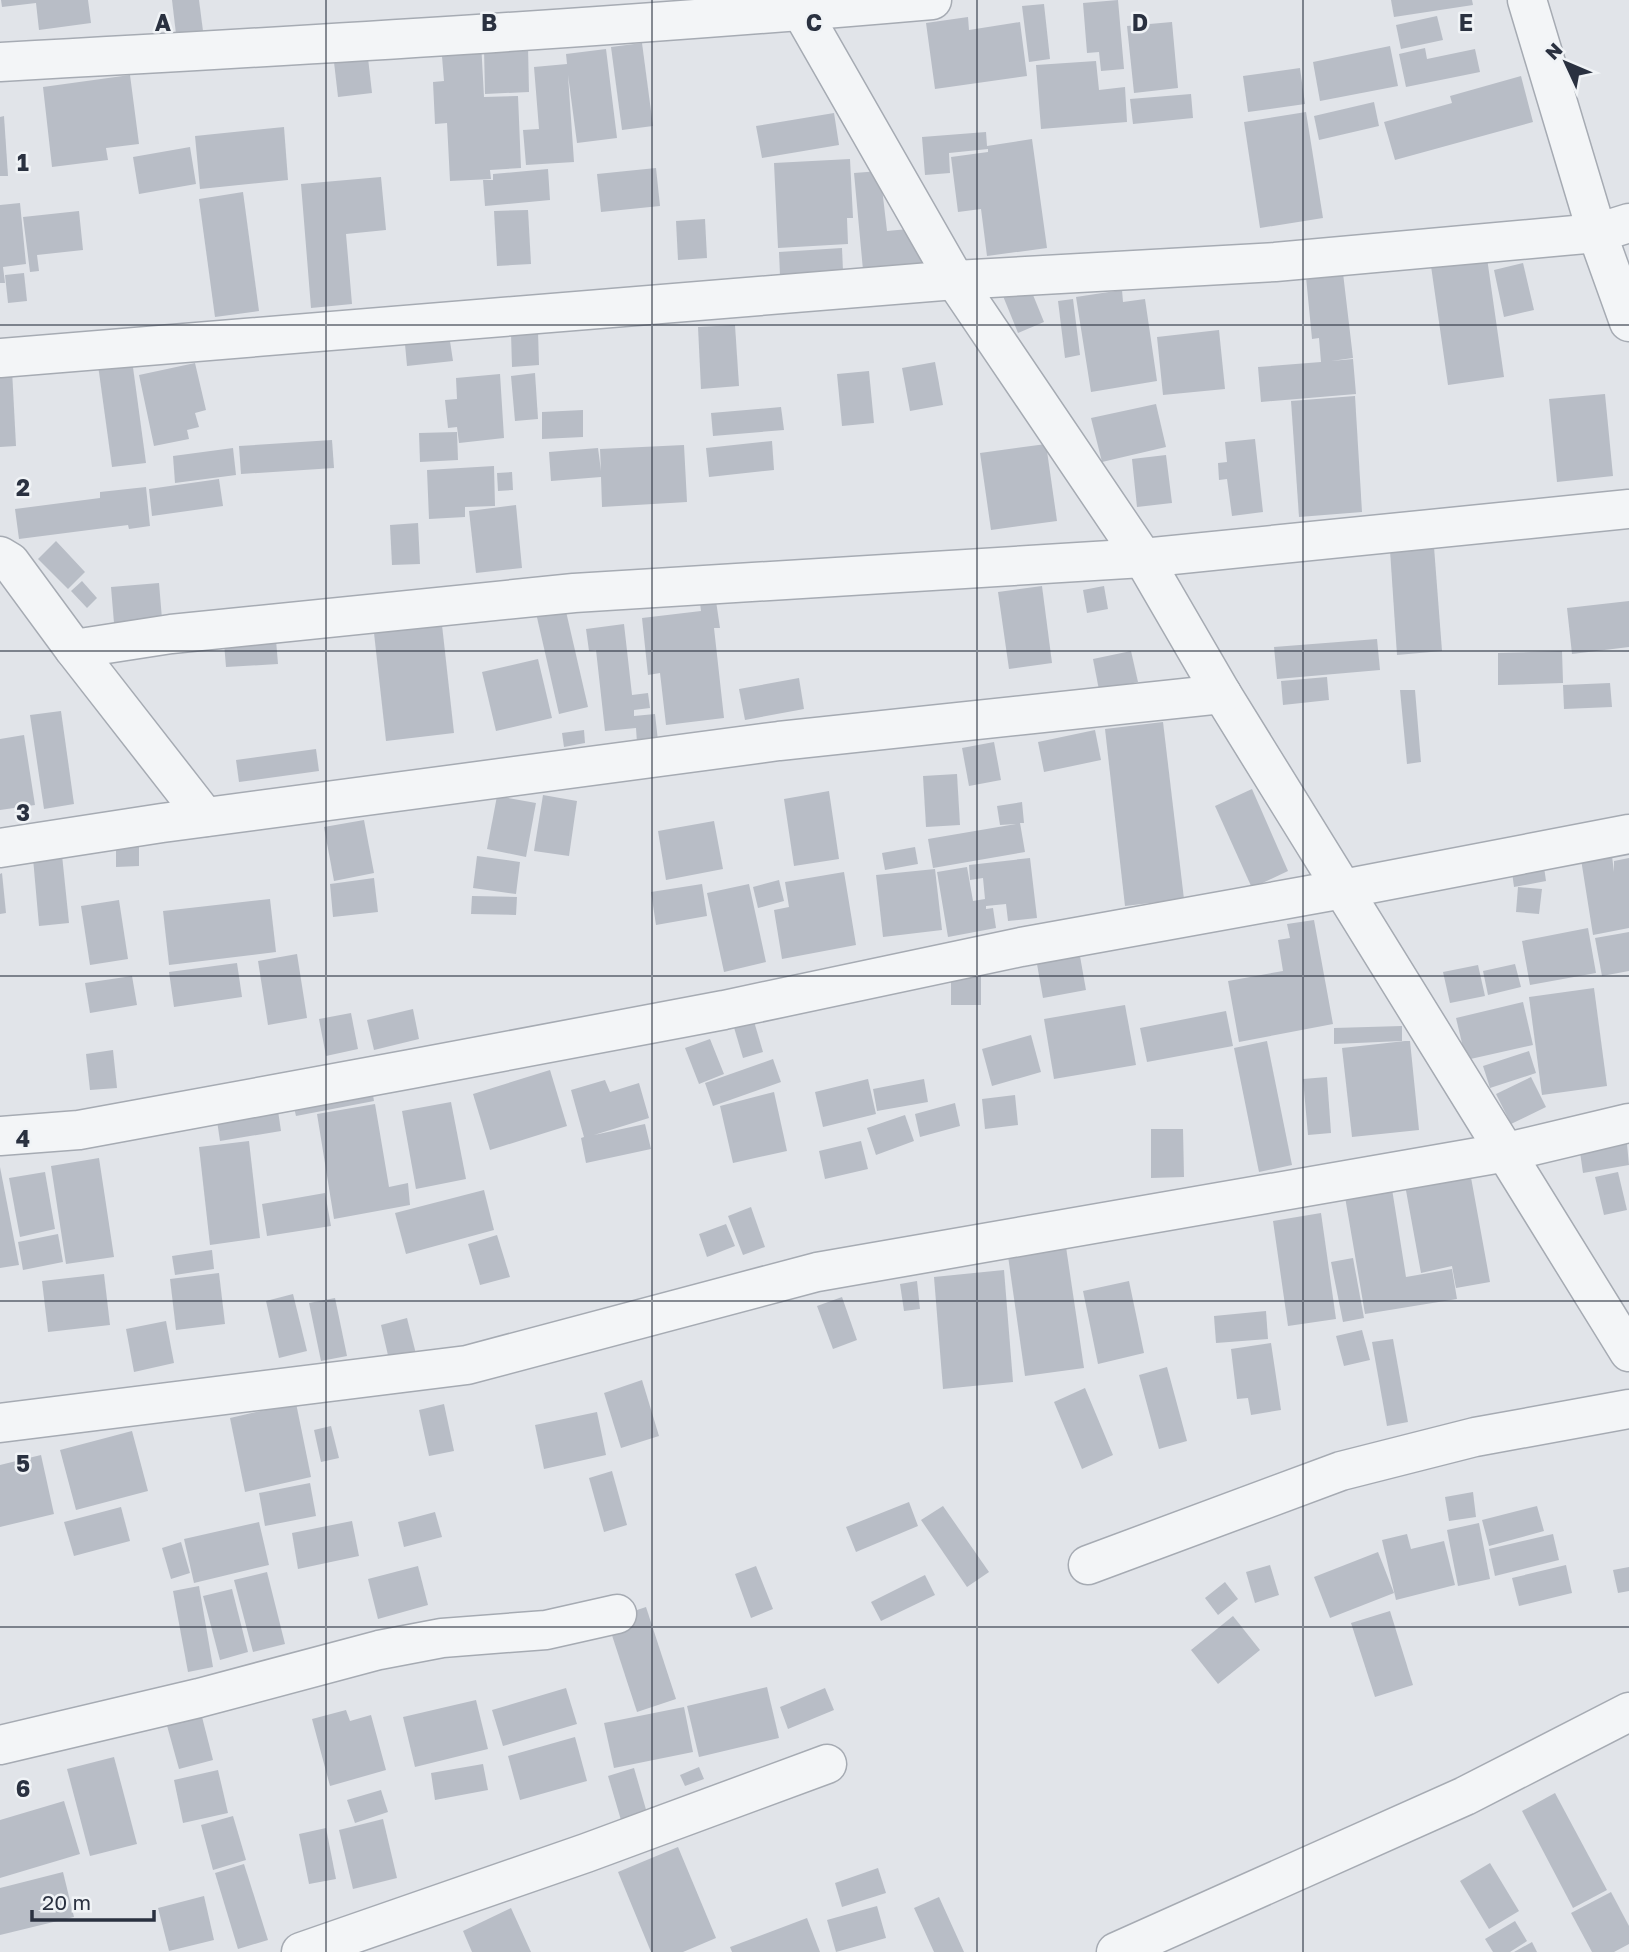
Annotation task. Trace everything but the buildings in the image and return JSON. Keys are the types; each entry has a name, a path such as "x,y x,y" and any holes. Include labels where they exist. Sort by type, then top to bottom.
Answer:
{"street":[{"path":"0,62 799,6 932,0"},
{"path":"1527,0 1613,228 1629,322"},
{"path":"799,6 956,281 1143,558 1222,694 1629,1352"},
{"path":"0,358 956,281 1275,262 1613,228"},
{"path":"74,649 170,634 574,593 1143,558 1629,509"},
{"path":"0,556 10,562 205,817"},
{"path":"0,848 205,817 779,741 1222,694"},
{"path":"0,1136 79,1130 318,1086 724,1010 1021,947 1629,834"},
{"path":"0,1423 467,1365 817,1272 1507,1152 1629,1124"},
{"path":"1088,1565 1341,1471 1475,1437 1629,1409"},
{"path":"0,1745 200,1698 379,1650 442,1638 546,1630 617,1614"},
{"path":"1116,1952 1465,1796 1629,1712"},
{"path":"303,1952 586,1853 827,1764"}]}
